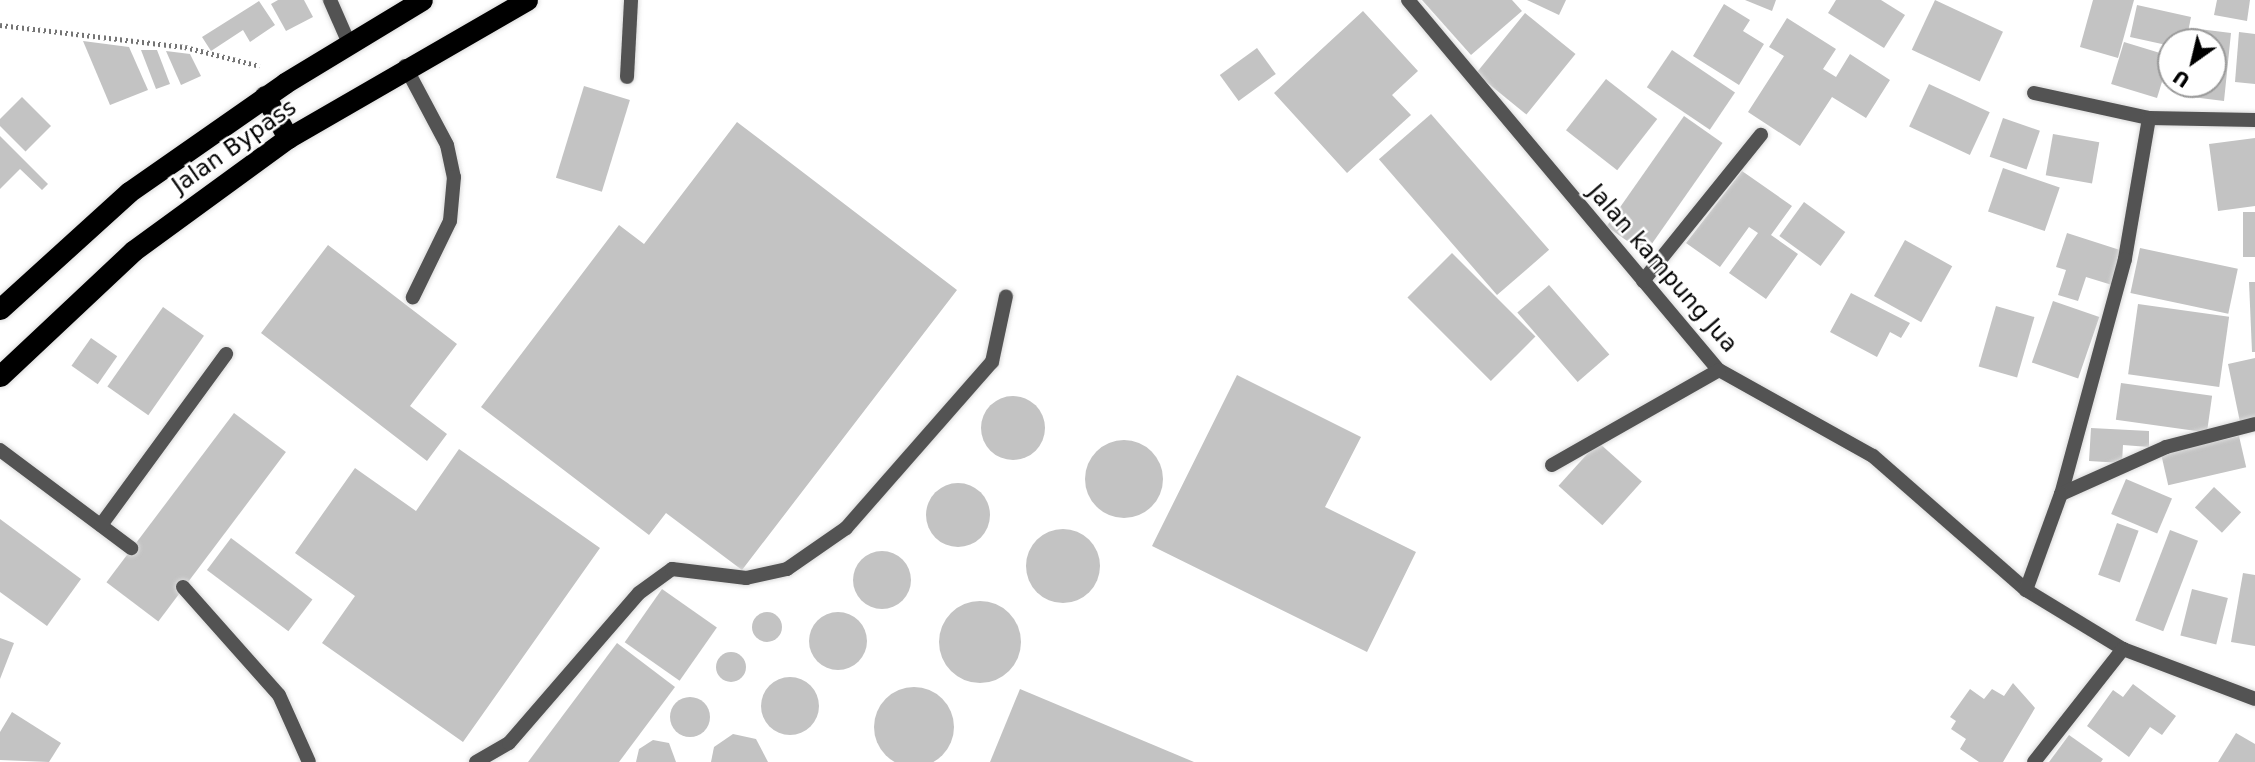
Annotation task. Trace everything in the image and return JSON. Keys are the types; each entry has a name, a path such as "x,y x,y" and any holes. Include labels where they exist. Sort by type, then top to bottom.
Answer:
{"highway":[{"name":"Jalan Bypass","path":"0,309 129,192 348,41 422,0"},
{"name":"Jalan Bypass","path":"0,376 133,251 288,138 405,66 527,0"},
{"path":"265,96 288,138"}],"street":[{"path":"330,0 348,41"},
{"path":"627,78 631,0"},
{"name":"Jalan kampung Jua","path":"1408,0 1719,370 1872,456 2026,590 2123,649 2255,699"},
{"path":"405,66 447,145 454,177 450,221 413,297"},
{"path":"2034,93 2149,118 2255,120"},
{"path":"2026,590 2061,494 2125,259 2149,118"},
{"path":"1643,281 1761,135"},
{"path":"476,762 509,743 639,593 672,569 746,578 787,569 846,528 992,362 1007,317 1006,296"},
{"path":"101,525 226,354"},
{"path":"1552,465 1719,370"},
{"path":"2061,494 2166,447 2255,424"},
{"path":"0,450 131,548"},
{"path":"183,587 279,695 309,762"},
{"path":"2034,762 2123,649"}],"path":[{"path":"0,25 249,58 285,83"}],"building":[{"path":"278,0 304,0 313,17 286,31 271,4"},
{"path":"1422,0 1512,0 1522,11 1471,55"},
{"path":"1527,0 1566,0 1559,15"},
{"path":"1745,0 1776,0 1772,11"},
{"path":"1836,0 1881,0 1905,15 1884,48 1828,13"},
{"path":"1935,0 2003,32 1980,82 1912,50"},
{"path":"2093,0 2134,0 2118,58 2080,47"},
{"path":"2217,0 2250,0 2247,21 2214,15"},
{"path":"259,1 275,25 250,42 243,30 211,51 202,37"},
{"path":"1724,4 1750,20 1743,31 1764,44 1739,85 1693,56"},
{"path":"2137,5 2191,17 2189,28 2157,28 2157,43 2130,37"},
{"path":"1363,11 1418,71 1392,95 1411,115 1347,173 1274,93"},
{"path":"1525,13 1576,54 1526,115 1476,74"},
{"path":"1787,18 1836,49 1823,69 1836,77 1850,54 1890,80 1866,118 1832,97 1800,146 1748,112 1784,56 1769,47"},
{"path":"2227,32 2231,33 2227,72"},
{"path":"2239,32 2255,34 2255,84 2235,82"},
{"path":"83,41 129,47 148,90 110,105"},
{"path":"2124,42 2157,52 2157,98 2111,84"},
{"path":"1257,48 1276,74 1239,101 1220,75"},
{"path":"141,50 157,50 170,84 156,89"},
{"path":"1672,50 1735,92 1710,130 1647,87"},
{"path":"166,51 190,54 201,76 181,85"},
{"path":"1606,79 1657,119 1617,170 1566,130"},
{"path":"1929,84 1990,112 1970,155 1909,127"},
{"path":"584,86 630,100 602,192 556,178"},
{"path":"22,97 51,126 26,151 0,126 0,119"},
{"path":"2200,98 2224,98 2224,101"},
{"path":"1431,114 1549,250 1497,295 1379,159"},
{"path":"1684,116 1723,143 1645,254 1607,227"},
{"path":"2003,118 2040,131 2027,169 1990,157"},
{"path":"737,122 957,290 742,570 666,513 649,535 481,407 619,225 644,244"},
{"path":"2053,134 2099,142 2092,184 2046,175"},
{"path":"0,136 48,184 42,190 20,169 0,189"},
{"path":"2255,138 2255,206 2218,211 2209,144"},
{"path":"2003,168 2060,188 2045,231 1988,211"},
{"path":"1742,171 1792,206 1771,235 1798,254 1766,299 1729,273 1758,233 1749,227 1720,267 1686,243"},
{"path":"1804,202 1845,232 1821,266 1779,236"},
{"path":"2243,212 2255,212 2255,257 2243,257"},
{"path":"2067,233 2123,251 2112,285 2086,277 2078,301 2058,295 2066,270 2056,267"},
{"path":"1905,240 1952,266 1921,322 1874,296"},
{"path":"328,245 457,344 410,406 447,434 427,461 261,333"},
{"path":"2140,248 2238,269 2228,314 2130,293"},
{"path":"1452,253 1535,336 1491,381 1407,298"},
{"path":"2249,282 2255,282 2255,352 2252,352"},
{"path":"1549,285 1609,354 1578,382 1517,313"},
{"path":"1851,293 1910,323 1901,338 1890,332 1877,357 1830,332"},
{"path":"2053,301 2099,317 2078,378 2032,362"},
{"path":"2138,304 2229,317 2219,387 2128,374"},
{"path":"1996,306 2034,317 2017,378 1979,367"},
{"path":"163,307 204,336 148,415 107,386"},
{"path":"91,338 117,356 98,384 71,366"},
{"path":"2255,358 2255,419 2240,422 2228,364"},
{"path":"1237,375 1361,437 1325,507 1416,552 1367,652 1152,546"},
{"path":"2121,383 2212,396 2207,432 2116,420"},
{"path":"1013,396 1031,402 1039,410 1045,428 1039,446 1031,454 1013,460 995,454 987,446 981,428 987,410 995,402"},
{"path":"234,413 286,452 158,621 106,582"},
{"path":"2091,428 2149,431 2149,447 2123,445 2122,463 2089,461"},
{"path":"2239,436 2246,467 2168,485 2161,454"},
{"path":"1124,440 1139,443 1156,457 1163,479 1160,494 1146,511 1124,518 1109,515 1092,501 1085,479 1088,464 1102,447"},
{"path":"1598,442 1642,481 1602,525 1559,486"},
{"path":"459,449 600,548 463,742 322,643 355,596 295,553 355,468 416,511"},
{"path":"2126,479 2172,499 2157,534 2111,514"},
{"path":"958,483 970,485 981,492 988,503 988,527 981,538 970,545 958,547 946,545 935,538 928,527 926,515 928,503 935,492 946,485"},
{"path":"2214,487 2241,512 2222,533 2195,507"},
{"path":"0,519 81,579 47,626 0,592"},
{"path":"2117,523 2139,531 2120,583 2098,575"},
{"path":"1063,529 1077,532 1089,540 1097,552 1100,566 1097,580 1089,592 1077,600 1063,603 1049,600 1037,592 1029,580 1026,566 1029,552 1037,540 1049,532"},
{"path":"2170,530 2198,541 2163,631 2135,621"},
{"path":"231,538 312,599 288,631 207,570"},
{"path":"876,551 888,551 903,559 911,574 911,586 903,601 888,609 876,609 861,601 853,586 853,574 861,559"},
{"path":"2243,573 2255,575 2255,646 2231,642"},
{"path":"662,589 717,627 680,681 625,642"},
{"path":"2192,589 2228,598 2216,645 2180,636"},
{"path":"980,601 996,604 1009,613 1018,626 1021,642 1018,658 1009,671 996,680 980,683 964,680 951,671 942,658 939,642 942,626 951,613 964,604"},
{"path":"767,612 778,616 782,627 778,638 767,642 756,638 752,627 756,616"},
{"path":"832,612 844,612 859,620 867,635 867,647 859,662 844,670 832,670 817,662 809,647 809,635 817,620"},
{"path":"0,638 14,643 0,679"},
{"path":"617,643 675,687 619,762 528,762"},
{"path":"731,652 742,656 746,667 742,678 731,682 720,678 716,667 720,656"},
{"path":"784,677 796,677 811,685 819,700 819,712 811,727 796,735 784,735 769,727 761,712 761,700 769,685"},
{"path":"2013,683 2035,708 2003,762 1979,762 1960,749 1966,739 1951,729 1956,721 1950,717 1970,689 1984,699 1992,689 2004,696"},
{"path":"2133,684 2176,716 2162,735 2150,727 2129,757 2087,726 2113,690 2123,697"},
{"path":"914,687 929,690 942,699 951,712 954,727 951,742 942,755 929,764 914,767 899,764 886,755 877,742 874,727 877,712 886,699 899,690"},
{"path":"1020,689 1194,762 990,762"},
{"path":"690,697 698,698 704,703 709,709 709,725 704,731 698,736 690,737 682,736 676,731 671,725 670,717 671,709 676,703 682,698"},
{"path":"12,712 61,743 49,762 0,760 0,732"},
{"path":"2236,733 2255,744 2255,762 2218,762"},
{"path":"733,734 756,739 768,762 711,762 714,747"},
{"path":"2069,735 2103,759 2101,762 2049,762"},
{"path":"653,740 669,743 676,762 636,762 639,749"}]}
